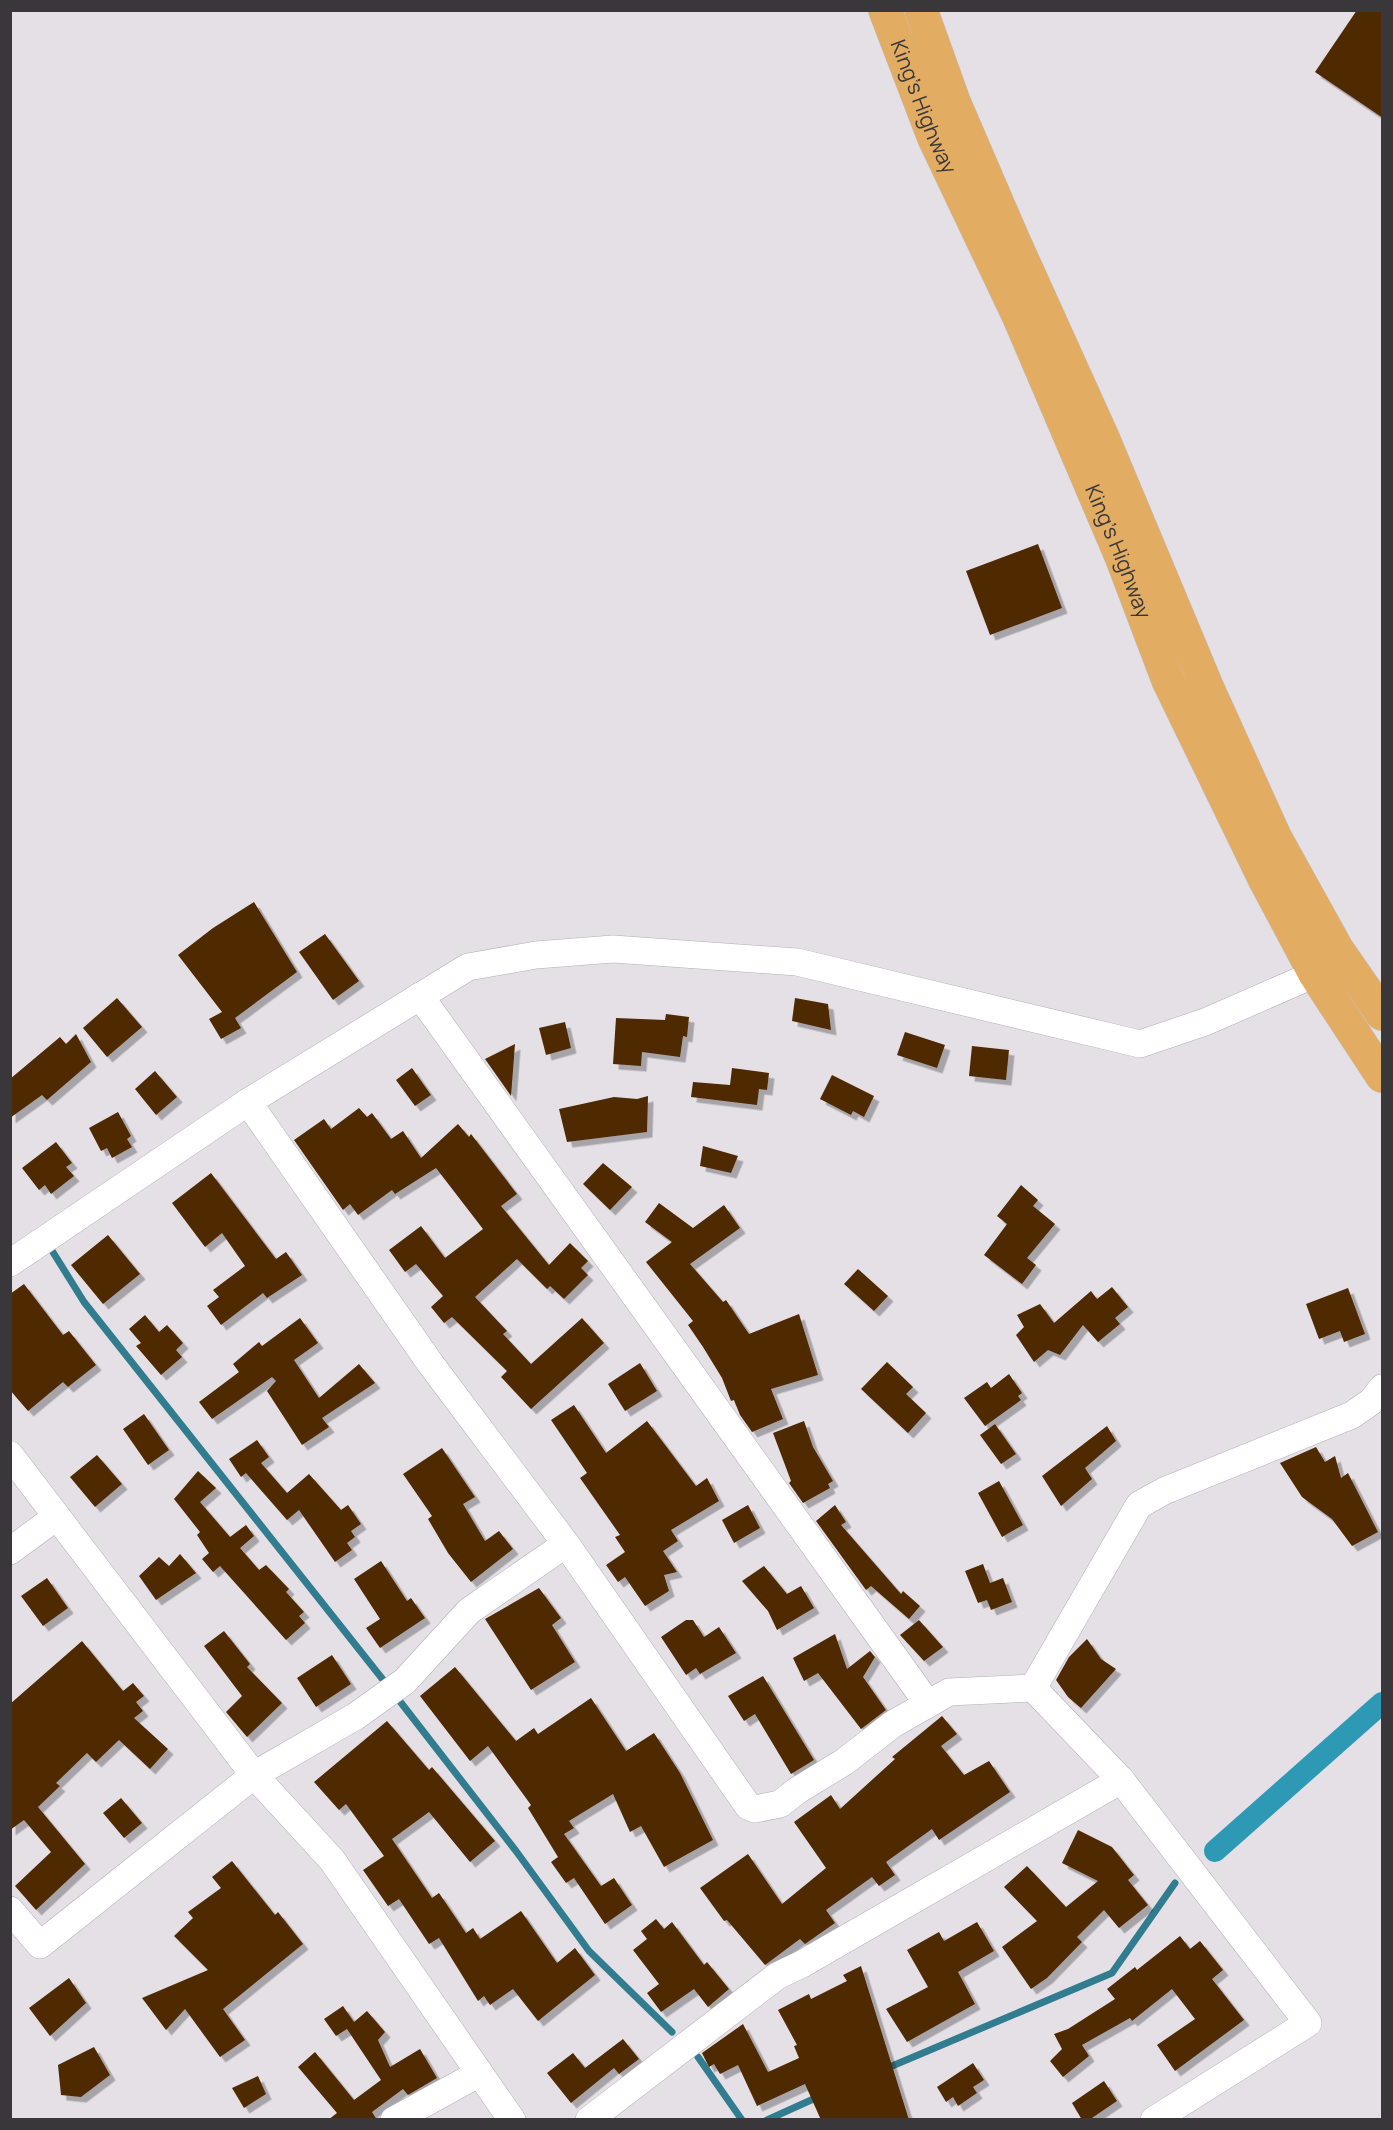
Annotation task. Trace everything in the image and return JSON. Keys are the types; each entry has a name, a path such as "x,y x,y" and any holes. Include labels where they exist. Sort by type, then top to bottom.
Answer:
{"highway":[{"name":"King's Highway","path":"885,10 934,138 1019,317 1121,556 1168,680 1265,879 1315,974 1383,1076"},
{"name":"King's Highway","path":"921,10 954,102 1103,438 1208,688 1275,837 1337,949 1383,1014"}],"street":[{"path":"10,1263 248,1102 468,967 536,955 613,950 797,962 1140,1044 1205,1022 1315,974"},
{"path":"420,996 928,1704"},
{"path":"248,1102 430,1363 566,1544 741,1798 755,1809 780,1804 798,1790 844,1762 893,1724 949,1692 1033,1688 1120,1780 1308,2023 1154,2120"},
{"path":"1033,1688 1139,1505 1164,1491 1352,1415 1372,1401 1383,1388"},
{"path":"10,1455 254,1775 332,1860 512,2120"},
{"path":"10,1551 56,1517"},
{"path":"10,1910 40,1945 254,1775 394,1689 469,1611 566,1544"},
{"path":"589,2120 777,1976 802,1964 1120,1780"},
{"path":"394,2120 478,2074"}],"building":[{"path":"1357,10 1383,10 1383,118 1315,72"},
{"path":"1038,544 1062,608 990,635 966,571"},
{"path":"254,902 297,972 235,1018 241,1028 221,1039 209,1019 222,1012 178,955 213,928"},
{"path":"325,934 359,981 333,1000 299,952"},
{"path":"117,998 142,1027 107,1057 83,1028"},
{"path":"795,998 828,1004 831,1030 792,1021"},
{"path":"666,1014 689,1017 687,1037 683,1036 680,1057 642,1052 641,1066 613,1064 616,1018 665,1020"},
{"path":"565,1022 571,1048 546,1055 539,1028"},
{"path":"905,1032 945,1045 937,1068 897,1055"},
{"path":"76,1034 91,1062 47,1100 42,1095 10,1118 10,1079 60,1037 66,1044"},
{"path":"515,1044 511,1096 485,1059"},
{"path":"972,1046 1009,1050 1006,1080 969,1076"},
{"path":"412,1068 431,1095 415,1106 396,1080"},
{"path":"732,1068 769,1073 767,1090 759,1089 757,1105 691,1097 693,1082 730,1085"},
{"path":"155,1071 177,1097 156,1115 135,1089"},
{"path":"832,1075 874,1096 864,1117 853,1111 851,1115 820,1099"},
{"path":"648,1096 647,1132 567,1142 559,1109 614,1097 637,1099"},
{"path":"359,1108 367,1117 372,1113 391,1139 403,1131 421,1158 458,1124 469,1137 471,1134 517,1194 501,1206 549,1265 570,1243 588,1261 581,1268 588,1275 564,1299 550,1286 547,1289 517,1259 475,1297 507,1331 503,1334 531,1364 582,1318 604,1343 531,1409 501,1377 507,1371 452,1317 444,1323 431,1307 443,1296 416,1264 405,1272 389,1250 421,1226 445,1258 483,1229 436,1168 395,1194 392,1190 358,1215 350,1204 343,1210 294,1140 324,1119 331,1129"},
{"path":"118,1112 131,1136 127,1139 132,1147 112,1158 107,1148 101,1151 89,1128"},
{"path":"56,1142 72,1163 66,1167 74,1176 51,1194 45,1185 39,1190 22,1168"},
{"path":"703,1146 738,1156 731,1173 700,1166"},
{"path":"603,1163 632,1187 610,1210 583,1184"},
{"path":"211,1173 276,1259 286,1252 302,1275 267,1298 263,1293 221,1325 207,1306 219,1297 213,1290 245,1266 222,1233 205,1247 172,1203"},
{"path":"1021,1185 1038,1200 1033,1206 1055,1224 1027,1258 1036,1265 1022,1284 984,1255 1007,1224 997,1216"},
{"path":"659,1203 693,1228 724,1205 740,1228 690,1264 723,1302 726,1300 749,1334 799,1314 818,1375 771,1389 783,1419 752,1432 740,1415 734,1400 731,1401 722,1378 688,1325 693,1321 646,1262 672,1242 645,1222"},
{"path":"108,1235 140,1274 103,1304 71,1265"},
{"path":"858,1269 888,1296 874,1311 844,1284"},
{"path":"24,1284 63,1335 69,1331 96,1365 68,1387 63,1382 28,1411 10,1390 10,1294"},
{"path":"1112,1287 1128,1307 1115,1318 1120,1324 1098,1342 1083,1325 1060,1355 1048,1350 1034,1362 1016,1335 1024,1327 1017,1315 1040,1304 1054,1323 1091,1291 1097,1299"},
{"path":"1348,1288 1365,1334 1344,1342 1340,1331 1319,1339 1306,1304"},
{"path":"145,1315 159,1332 167,1325 183,1343 176,1350 182,1357 161,1375 136,1346 141,1343 129,1329"},
{"path":"300,1318 318,1343 294,1360 319,1398 359,1364 375,1383 322,1418 329,1427 302,1445 267,1391 276,1381 272,1377 212,1419 199,1402 239,1372 233,1364 259,1342 262,1346"},
{"path":"887,1362 913,1387 906,1394 926,1413 908,1433 861,1389"},
{"path":"640,1363 657,1391 625,1411 608,1384"},
{"path":"1009,1374 1022,1393 1018,1396 1021,1400 985,1426 964,1398 987,1382 991,1388"},
{"path":"574,1405 606,1453 647,1421 696,1486 707,1478 719,1501 671,1530 678,1541 663,1551 677,1572 664,1575 669,1591 645,1606 625,1577 618,1582 606,1565 625,1552 615,1537 620,1535 580,1478 587,1473 551,1420"},
{"path":"144,1414 169,1450 148,1465 123,1429"},
{"path":"804,1421 813,1447 833,1481 828,1484 830,1488 803,1503 789,1483 791,1481 773,1433"},
{"path":"995,1424 1016,1454 1001,1464 980,1435"},
{"path":"1107,1426 1116,1441 1085,1468 1092,1479 1061,1506 1042,1476"},
{"path":"257,1440 269,1457 261,1463 287,1493 309,1474 341,1510 348,1505 361,1524 351,1531 355,1537 347,1543 352,1550 335,1562 299,1510 287,1520 246,1473 241,1477 229,1459"},
{"path":"1316,1447 1325,1462 1335,1456 1341,1478 1348,1473 1378,1532 1352,1546 1332,1519 1302,1497 1280,1463"},
{"path":"442,1448 475,1497 463,1504 485,1541 499,1531 513,1549 471,1582 448,1553 428,1519 432,1516 403,1474"},
{"path":"97,1455 122,1484 95,1507 70,1477"},
{"path":"198,1471 216,1488 200,1502 230,1537 246,1525 254,1536 240,1548 259,1570 266,1565 289,1589 286,1592 304,1612 299,1616 305,1623 286,1640 220,1566 213,1572 202,1559 209,1553 197,1535 200,1532 174,1499"},
{"path":"999,1481 1023,1525 1002,1537 978,1493"},
{"path":"748,1505 760,1528 734,1543 722,1520"},
{"path":"835,1505 846,1522 841,1525 901,1594 903,1591 920,1606 909,1619 871,1586 866,1590 816,1521"},
{"path":"180,1554 196,1573 156,1600 139,1576 159,1557 169,1566"},
{"path":"381,1561 407,1601 411,1598 425,1618 380,1648 366,1628 380,1619 354,1579"},
{"path":"983,1564 990,1583 1003,1578 1012,1602 991,1610 987,1600 978,1603 965,1571"},
{"path":"764,1566 787,1594 801,1586 814,1608 777,1630 768,1611 742,1581"},
{"path":"47,1578 68,1608 43,1626 21,1596"},
{"path":"539,1588 561,1618 552,1625 575,1662 531,1690 485,1619"},
{"path":"686,1620 693,1620 704,1637 719,1627 736,1653 700,1674 696,1668 686,1675 661,1637"},
{"path":"919,1620 943,1647 924,1661 900,1635"},
{"path":"224,1631 250,1664 247,1667 282,1703 247,1737 226,1712 242,1696 204,1646"},
{"path":"835,1634 847,1669 870,1651 875,1657 863,1677 886,1710 861,1729 818,1673 804,1681 793,1658"},
{"path":"1087,1639 1101,1659 1116,1669 1081,1708 1068,1697 1056,1680 1069,1657"},
{"path":"82,1641 123,1691 133,1683 144,1696 136,1702 143,1711 134,1718 168,1749 150,1769 119,1740 96,1762 87,1753 56,1783 60,1786 38,1807 85,1864 36,1910 15,1886 51,1852 24,1820 10,1830 10,1704"},
{"path":"332,1655 351,1684 316,1707 297,1678"},
{"path":"455,1667 516,1741 534,1728 538,1734 591,1698 626,1751 654,1733 680,1773 713,1840 664,1867 641,1826 630,1832 613,1794 569,1821 574,1828 564,1834 601,1886 614,1878 632,1905 605,1924 574,1878 566,1883 551,1862 558,1857 528,1808 531,1805 488,1746 470,1761 420,1696"},
{"path":"763,1676 814,1760 791,1774 755,1714 744,1721 728,1696"},
{"path":"942,1716 957,1734 941,1746 964,1775 989,1761 1010,1792 939,1840 932,1829 886,1862 895,1875 879,1886 872,1877 826,1910 835,1923 805,1944 800,1939 765,1965 727,1920 724,1921 700,1888 748,1854 782,1904 826,1868 794,1822 831,1795 840,1809 895,1759 892,1757"},
{"path":"387,1721 429,1770 432,1767 495,1841 470,1862 429,1812 392,1839 432,1898 439,1893 466,1933 473,1928 480,1939 521,1911 557,1963 575,1948 595,1975 538,2021 513,1989 490,2005 484,1996 478,2001 439,1938 429,1944 399,1899 388,1906 363,1870 384,1856 346,1804 339,1810 314,1782"},
{"path":"121,1798 142,1823 124,1838 103,1813"},
{"path":"1078,1830 1112,1847 1134,1875 1128,1880 1148,1905 1119,1928 1104,1910 1077,1937 1082,1942 1047,1978 1031,1989 1002,1947 1037,1921 1004,1887 1027,1866 1066,1907 1098,1881 1062,1863"},
{"path":"232,1861 275,1915 278,1912 303,1944 223,2009 245,2040 220,2057 185,2009 166,2030 142,1998 208,1970 174,1936 193,1918 188,1912 221,1888 212,1877"},
{"path":"656,1919 664,1929 672,1922 704,1965 707,1962 729,1989 708,2007 694,1989 661,2012 647,1993 659,1984 633,1950 647,1939 641,1931"},
{"path":"977,1922 994,1951 958,1972 975,2004 907,2042 886,2009 928,1987 907,1950 939,1932 944,1941"},
{"path":"1180,1936 1190,1949 1200,1941 1223,1970 1212,1979 1244,2020 1175,2071 1157,2045 1195,2019 1172,1989 1132,2021 1130,2018 1082,2045 1089,2056 1063,2077 1050,2061 1062,2049 1054,2034 1068,2029 1115,1999 1107,1989 1135,1967 1137,1970"},
{"path":"861,1966 909,2120 821,2120 805,2084 757,2106 738,2065 720,2074 714,2064 709,2067 702,2053 743,2024 768,2072 799,2058 794,2046 797,2045 778,2010 809,1994 811,1999 847,1981 843,1975"},
{"path":"69,1978 86,2003 50,2036 29,2008"},
{"path":"343,2006 354,2022 367,2011 385,2032 378,2040 390,2067 420,2049 437,2078 408,2095 403,2089 372,2112 377,2120 328,2120 337,2113 298,2067 315,2052 354,2100 381,2080 347,2029 336,2036 324,2019"},
{"path":"623,2039 639,2059 619,2074 614,2068 571,2103 547,2073 573,2053 585,2068"},
{"path":"94,2047 110,2075 81,2097 61,2095 58,2065"},
{"path":"973,2063 984,2080 973,2087 977,2093 958,2106 953,2097 946,2102 937,2087"},
{"path":"258,2076 266,2094 244,2108 232,2088"},
{"path":"1104,2081 1117,2101 1089,2120 1082,2120 1072,2103"}],"waterway":[{"path":"51,1249 84,1302 388,1686"},
{"path":"395,1695 516,1851 589,1951 672,2032"},
{"path":"1215,1851 1382,1703"},
{"path":"885,2069 1112,1973 1175,1883"},
{"path":"698,2057 742,2120"},
{"path":"767,2120 820,2096"}]}
